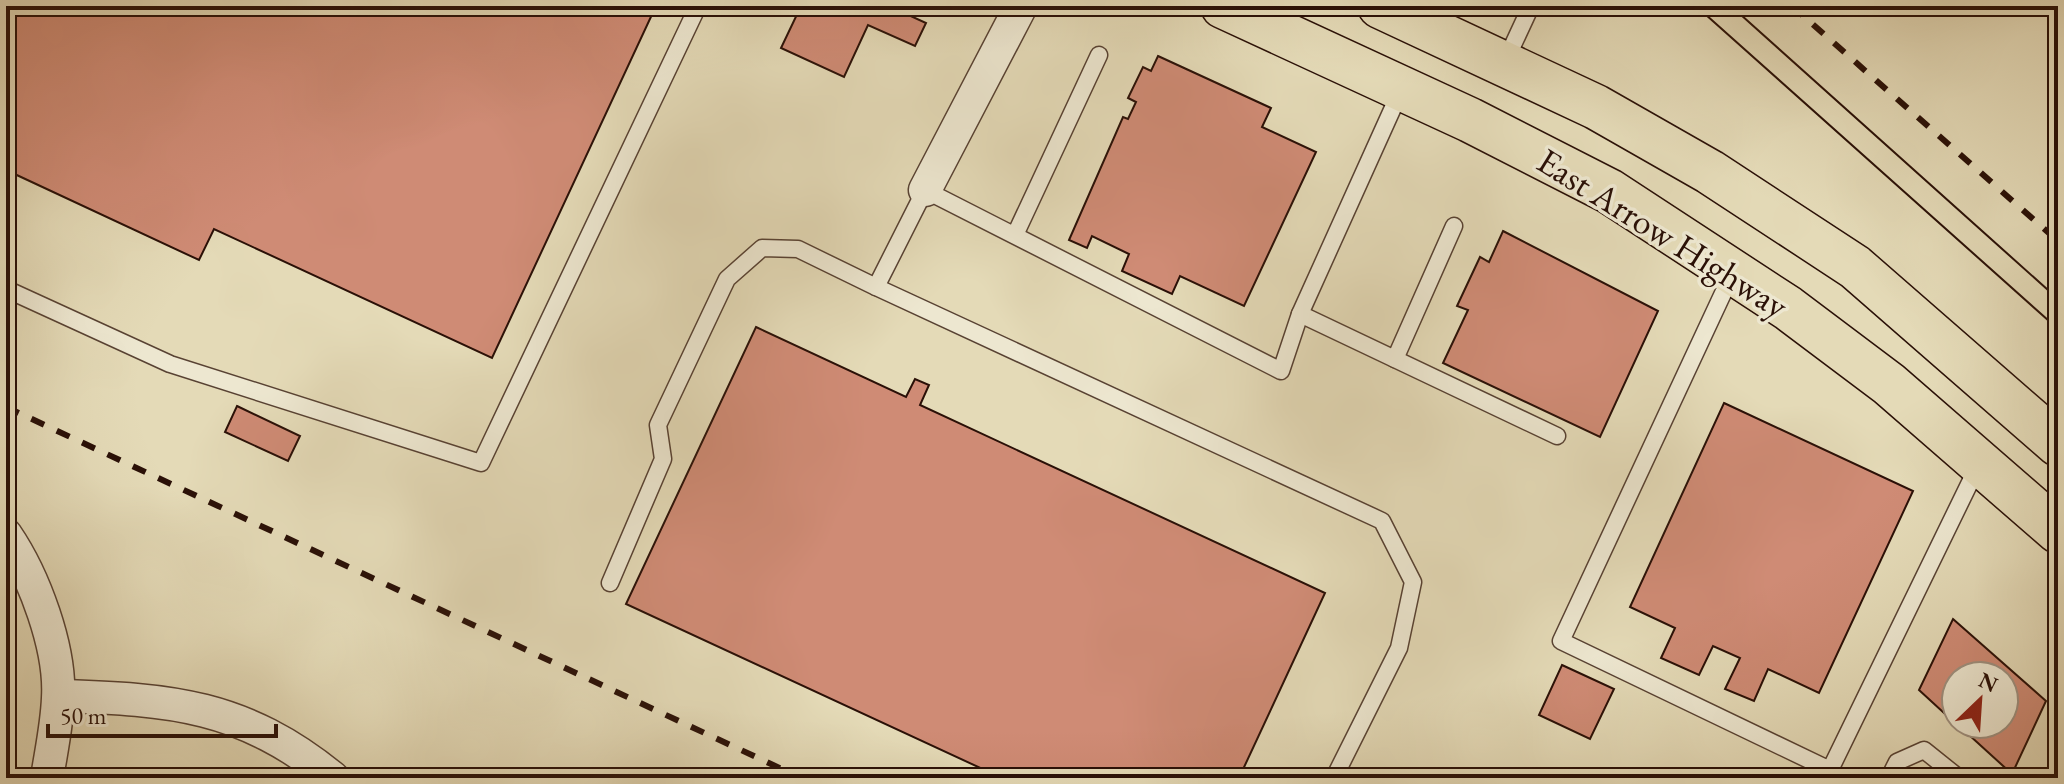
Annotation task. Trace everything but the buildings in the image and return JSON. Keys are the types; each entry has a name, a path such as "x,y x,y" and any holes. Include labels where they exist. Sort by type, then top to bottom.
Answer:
{"main road":[{"name":"East Arrow Highway","path":"1223,6 1401,88 1609,191 1733,273 1889,384 2058,531"},
{"name":"East Arrow Highway","path":"1380,6 1596,107 1697,165 1855,267 2058,444"}],"street":[{"path":"925,190 1021,6"},
{"path":"6,535 22,558 47,622 59,696 47,778"},
{"path":"59,696 111,697 202,708 252,724 301,752 333,778"}],"lane":[{"path":"6,289 170,364 481,463 698,6"},
{"path":"1504,64 1531,6"},
{"path":"1015,235 1099,55"},
{"path":"876,287 925,190 1281,371 1300,314 1401,88"},
{"path":"1395,359 1454,226"},
{"path":"610,583 663,459 658,425 727,279 762,248 798,249 1382,521 1413,582 1399,648 1334,778"},
{"path":"1733,273 1561,641 1830,770 1980,462"},
{"path":"1300,314 1557,436"},
{"path":"1889,778 1897,762 1924,750 1959,778"}],"tram line":[{"path":"1696,6 2058,329"},
{"path":"1731,6 2058,299"}],"railway":[{"path":"1792,6 2058,241"},
{"path":"6,407 801,778"}]}
